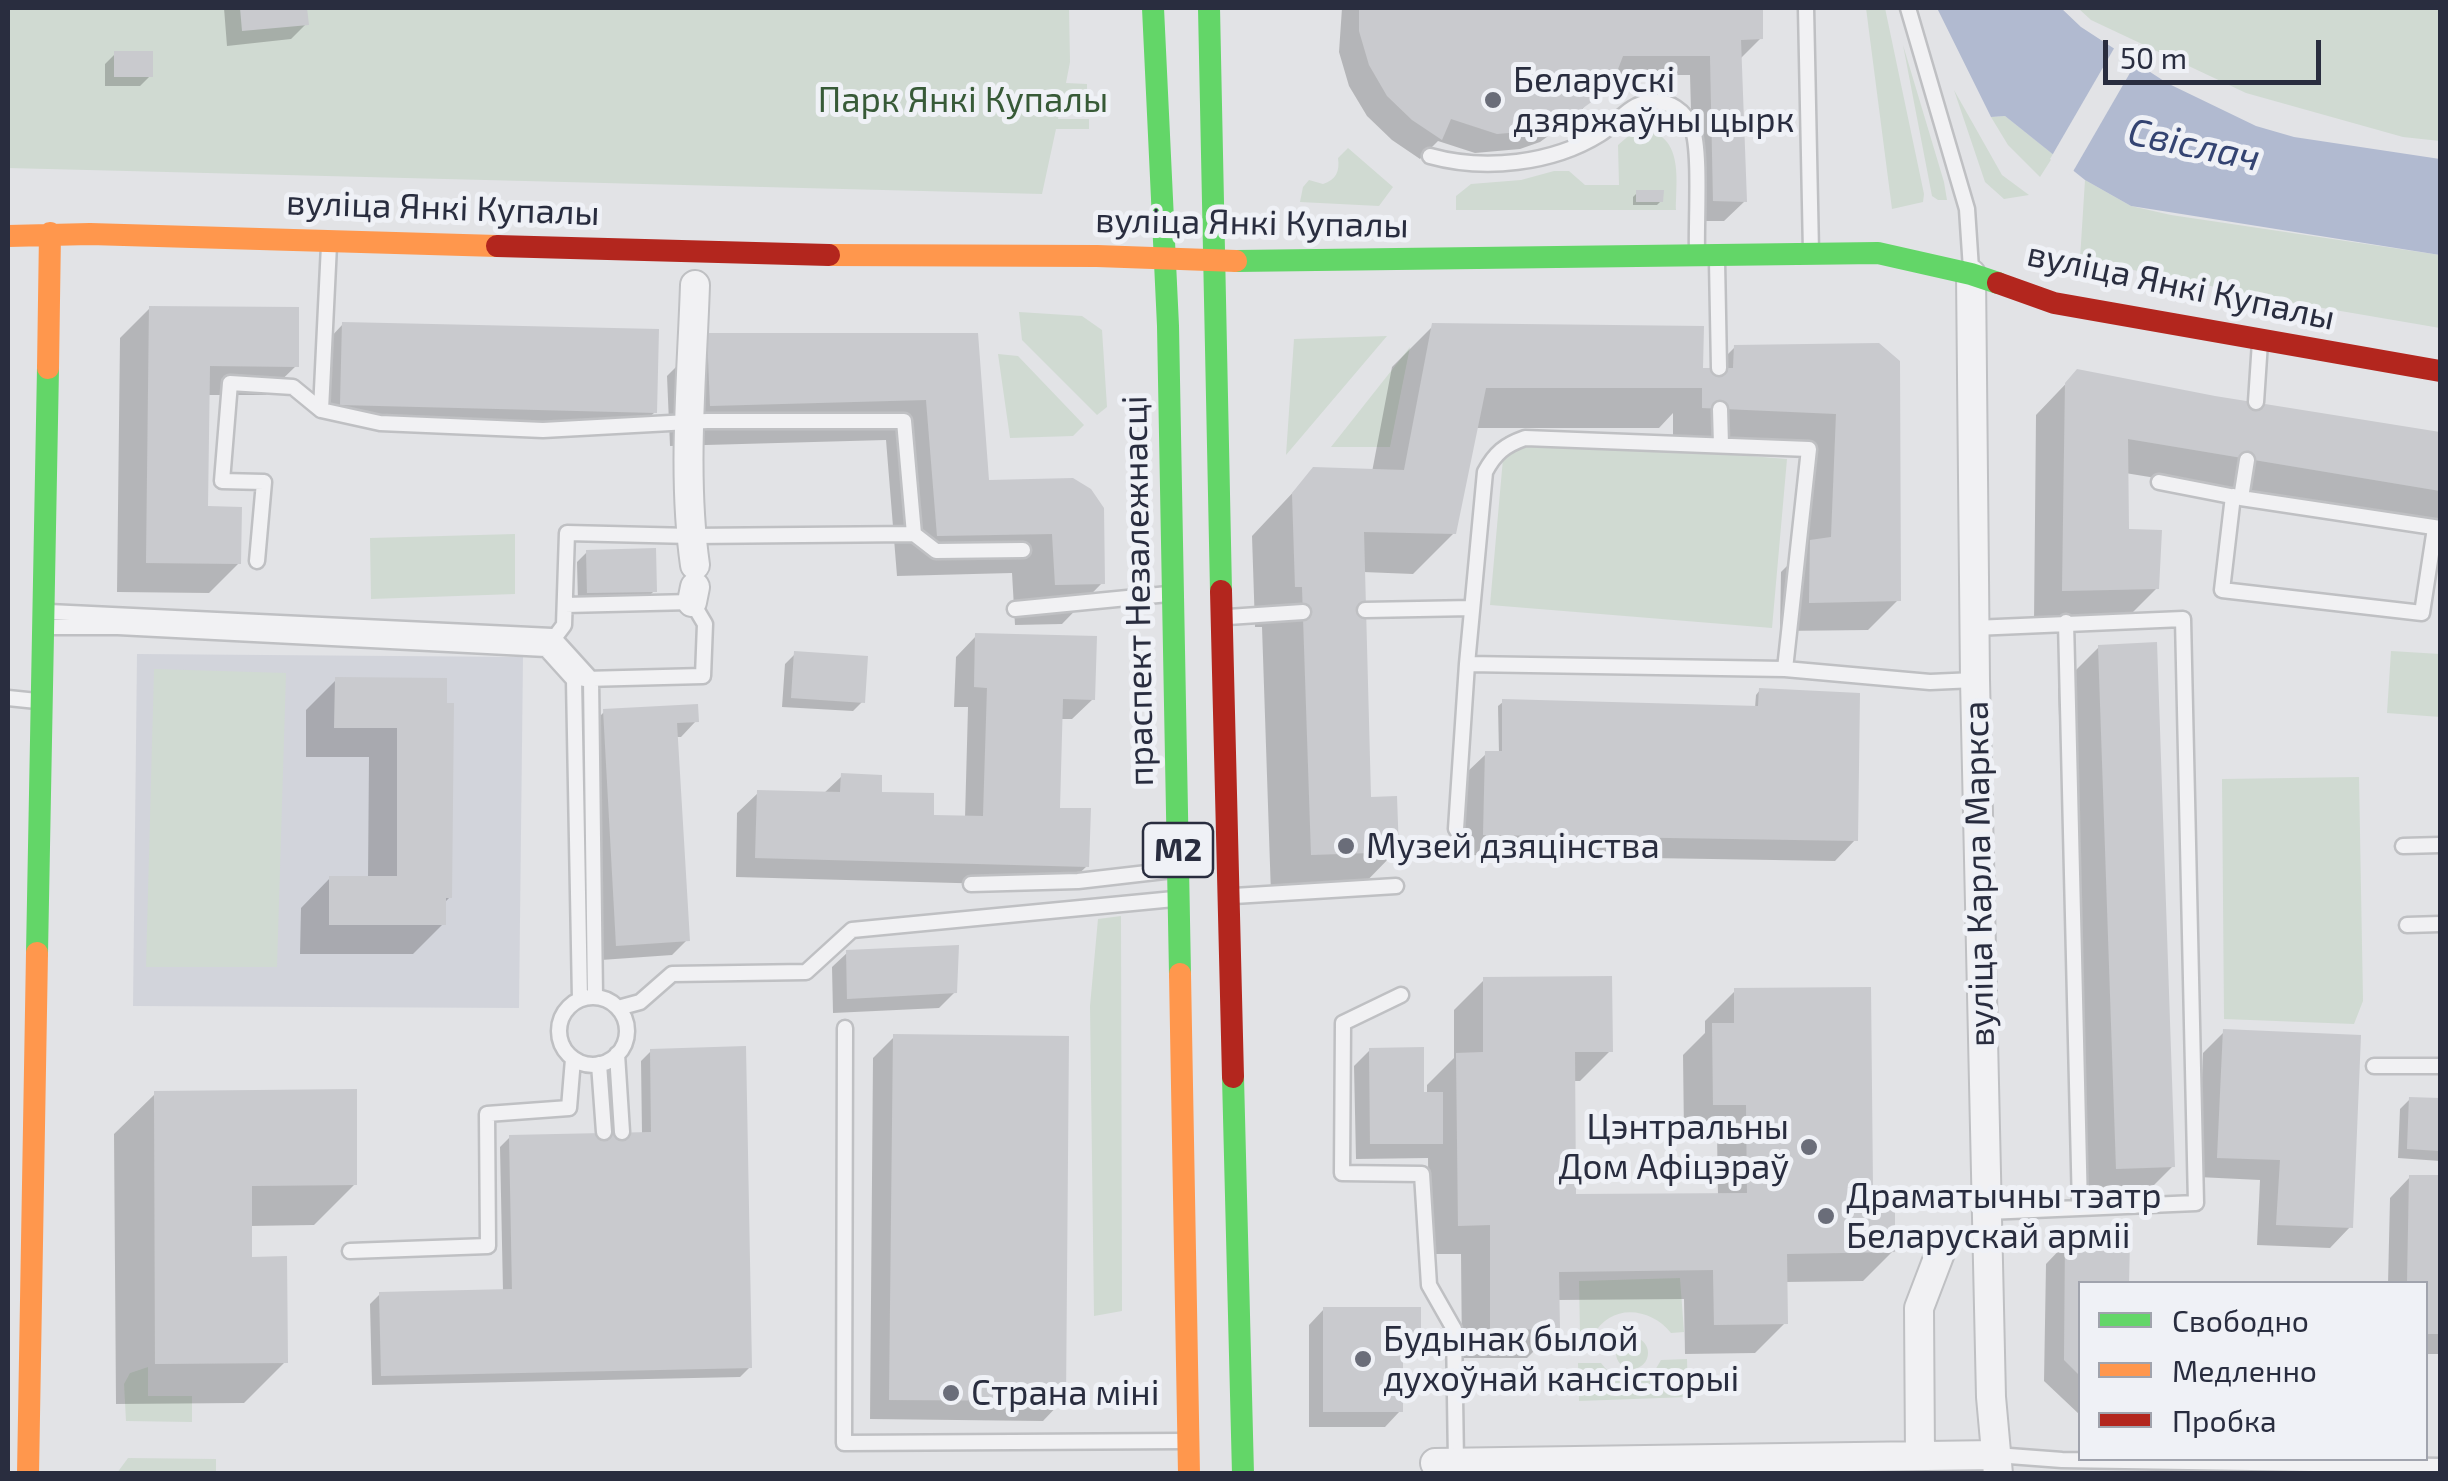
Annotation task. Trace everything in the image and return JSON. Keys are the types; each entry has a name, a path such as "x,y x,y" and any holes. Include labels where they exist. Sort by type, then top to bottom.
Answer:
{"main road":[{"name":"праспект Незалежнасці","path":"1153,8 1173,594 1190,1474"},
{"name":"М2","path":"1208,8 1243,1474"},
{"name":"вуліца Янкі Купалы","path":"8,228 50,234"},
{"path":"28,1474 27,1273 50,234"},
{"name":"вуліца Янкі Купалы","path":"8,236 1217,262 1878,254 1971,274 2054,303 2440,371"}],"street":[{"name":"вуліца Карла Маркса","path":"1971,274 1975,680 1991,1397 1997,1464"},
{"path":"694,585 686,536 686,422 695,285"},
{"path":"8,1098 34,1086"},
{"path":"1920,1456 1919,1308 1940,1253"},
{"path":"1445,1463 1920,1456 1997,1464"}],"lane":[{"path":"1806,8 1811,255"},
{"path":"1908,8 1967,208 1971,274"},
{"path":"1430,156 1491,164 1549,156 1584,144 1612,126 1630,108 1650,102 1668,103 1682,112 1694,131 1720,368"},
{"path":"321,410 330,240"},
{"path":"686,250 686,422"},
{"path":"2256,402 2260,341"},
{"path":"258,561 264,482 222,481 230,384 293,387 321,410 380,423 543,430 686,422 904,421 914,534"},
{"path":"1720,409 1721,445"},
{"path":"1456,828 1485,472 1506,444 1525,438 1809,449 1785,669"},
{"path":"2159,482 2237,497 2438,528 2422,613 2222,590 2237,497 2247,460"},
{"path":"549,643 564,625 567,533 914,534 936,551 1023,550"},
{"path":"565,605 694,585 705,624 703,676 574,680"},
{"path":"1015,609 1173,594"},
{"path":"1365,610 1472,608"},
{"path":"1221,617 1302,612"},
{"path":"42,619 118,627 549,643 590,679 596,997"},
{"path":"1974,628 2183,619 2196,1203 1987,1212"},
{"path":"2066,622 2080,1208"},
{"path":"549,643 574,680 580,1000"},
{"path":"1467,664 1785,669 1930,682 1975,680"},
{"path":"8,698 41,702"},
{"path":"2404,846 2440,845"},
{"path":"971,884 1078,881 1179,870"},
{"path":"1228,896 1396,886"},
{"path":"618,1008 640,1002 672,974 806,972 852,930 1180,898"},
{"path":"2407,924 2440,924"},
{"path":"1402,995 1343,1023 1342,1173 1422,1174 1429,1285 1454,1329 1445,1463"},
{"path":"617,1054 599,1064 574,1059 561,1043 560,1022 564,1013 580,1000 596,997 618,1008 624,1017 626,1036 617,1054 622,1132"},
{"path":"846,1028 844,1443 1189,1441"},
{"path":"350,1251 488,1246 488,1114 569,1108 574,1059"},
{"path":"599,1064 604,1132"},
{"path":"2374,1066 2440,1066"},
{"path":"1997,1464 2078,1460"},
{"path":"2125,1461 2440,1466"}],"shaded area":[{"path":"137,654 523,657 519,1008 133,1006"}],"green space":[{"name":"Парк Янкі Купалы","path":"8,8 1069,8 1070,62 1066,83 1087,84 1087,97 1063,96 1058,119 1089,119 1089,129 1056,129 1042,194 8,168"},
{"path":"1866,8 1885,8 1924,194 1923,202 1892,209"},
{"path":"2078,8 2440,8 2440,141 2403,137 2246,93 2091,20"},
{"path":"1903,45 1944,182 1947,200 1932,196"},
{"path":"1954,90 2002,175 2029,195 2004,199 1985,182"},
{"path":"2005,116 2054,155 2040,177 2008,145 1991,117"},
{"path":"1644,129 1657,134 1672,150 1676,210 1456,210 1456,196 1471,184 1521,180 1554,171 1569,171 1585,185 1619,185 1618,145 1633,132"},
{"path":"1348,148 1393,187 1379,206 1300,202 1309,180 1323,184 1334,177 1338,158"},
{"path":"2085,180 2131,206 2171,215 2440,255 2440,328 2288,302 2080,259"},
{"path":"1019,312 1082,316 1102,330 1107,407 1097,415 1022,340"},
{"path":"1387,336 1286,455 1294,339"},
{"path":"1410,347 1390,447 1331,447"},
{"path":"998,354 1018,356 1084,425 1073,436 1010,438"},
{"path":"1505,436 1787,459 1772,628 1490,605"},
{"path":"515,534 515,594 371,599 370,538"},
{"path":"2391,651 2440,654 2440,717 2387,713"},
{"path":"154,669 286,673 277,967 146,967"},
{"path":"2359,777 2363,1001 2354,1024 2224,1019 2222,779"},
{"path":"1121,916 1122,1311 1094,1316 1090,1006 1098,919"},
{"path":"1680,1278 1684,1332 1671,1333 1652,1318 1630,1312 1609,1318 1593,1336 1580,1335 1579,1281"},
{"path":"1632,1337 1643,1342 1648,1353 1643,1364 1632,1369 1621,1364 1616,1353 1621,1342"},
{"path":"1687,1359 1688,1397 1579,1401 1578,1363 1601,1363 1617,1378 1629,1382 1651,1377 1661,1360"},
{"path":"148,1367 148,1396 192,1396 192,1422 126,1421 124,1384 130,1373"},
{"path":"128,1458 216,1459 216,1473 117,1473"}],"water":[{"name":"Свіслач","path":"1937,8 2061,8 2081,27 2167,83 2256,126 2294,137 2440,159 2440,255 2131,206 2085,180 2005,116 1991,117"}],"pier":[{"path":"2116,45 2138,59 2071,175 2050,159"}],"building":[{"path":"240,8 307,8 309,25 242,31"},
{"name":"Беларускі дзяржаўны цырк","path":"1359,8 1763,8 1763,39 1741,40 1747,202 1713,201 1710,56 1623,56 1615,77 1601,95 1564,122 1542,130 1497,134 1451,119 1442,140 1412,120 1387,96 1369,65 1359,31"},
{"path":"114,51 153,51 153,77 114,77"},
{"path":"1636,190 1664,190 1663,202 1636,202"},
{"path":"149,306 299,307 299,367 210,366 208,506 242,507 241,564 146,563"},
{"path":"342,322 659,329 657,413 340,405"},
{"path":"1432,323 1704,326 1703,368 1733,368 1734,345 1879,343 1900,361 1901,601 1809,603 1810,540 1831,537 1836,414 1702,408 1702,388 1486,388 1456,534 1364,532 1371,797 1397,796 1399,852 1311,855 1302,587 1295,587 1292,493 1313,467 1404,470"},
{"path":"707,333 978,333 989,480 1073,478 1091,489 1104,508 1105,584 1055,585 1052,534 937,536 926,400 710,406"},
{"path":"2077,369 2215,396 2440,432 2440,491 2128,439 2129,529 2162,530 2159,589 2062,591 2065,383"},
{"path":"656,548 657,592 587,593 586,550"},
{"path":"975,633 1097,636 1095,700 1063,699 1060,808 1091,808 1089,867 755,858 757,790 840,792 841,773 882,775 882,792 934,793 934,815 983,816 987,688 974,687"},
{"path":"2157,642 2175,1167 2116,1169 2098,645"},
{"path":"794,651 868,656 865,703 791,698"},
{"path":"335,677 447,678 447,703 454,703 452,898 446,898 446,925 329,925 329,876 397,876 397,728 334,728"},
{"path":"1759,688 1860,693 1858,841 1483,835 1485,751 1502,751 1502,699 1758,706"},
{"path":"698,704 699,722 677,723 690,941 616,946 603,709"},
{"path":"959,945 957,993 847,999 846,950"},
{"name":"Цэнтральны Дом Афіцэраў","path":"1612,976 1613,1052 1575,1052 1576,1194 1747,1193 1746,1105 1713,1105 1712,1023 1734,1023 1734,988 1871,987 1873,1188 1895,1188 1895,1252 1787,1254 1788,1324 1714,1325 1713,1270 1559,1272 1560,1329 1490,1330 1490,1225 1458,1226 1456,1053 1483,1052 1483,977"},
{"path":"2223,1029 2361,1035 2353,1228 2276,1225 2280,1160 2217,1158"},
{"path":"893,1034 1069,1036 1066,1401 889,1400"},
{"path":"746,1046 752,1368 381,1376 379,1292 512,1289 509,1135 651,1132 650,1049"},
{"path":"1424,1047 1424,1092 1443,1092 1443,1144 1370,1144 1369,1048"},
{"path":"357,1089 357,1185 252,1186 252,1257 287,1256 288,1363 155,1364 154,1091"},
{"path":"2409,1097 2440,1098 2440,1151 2407,1149"},
{"path":"2409,1175 2440,1175 2440,1334 2428,1334 2428,1281 2407,1281"},
{"path":"2065,1241 2130,1241 2129,1281 2078,1281 2078,1374 2064,1360"},
{"name":"Будынак былой духоўнай кансісторыі","path":"1323,1307 1421,1307 1421,1341 1403,1341 1403,1412 1323,1412"}],"traffic: fast":[{"path":"1153,8 1168,326 1180,974"},
{"path":"1209,8 1221,591"},
{"path":"1236,261 1878,253 1998,283"},
{"path":"37,953 48,368"},
{"path":"1233,1077 1243,1474"}],"traffic: slow":[{"path":"48,368 50,233"},
{"path":"8,236 90,234 497,246"},
{"path":"829,255 1236,261"},
{"path":"28,1474 37,953"},
{"path":"1180,974 1189,1474"}],"traffic: jam":[{"path":"497,246 829,255"},
{"path":"1998,283 2054,303 2440,371"},
{"path":"1221,591 1233,1077"}],"place":[{"name":"Беларускі дзяржаўны цырк","path":"1493,100"},
{"name":"Музей дзяцінства","path":"1346,846"},
{"name":"Цэнтральны Дом Афіцэраў","path":"1809,1147"},
{"name":"Драматычны тэатр Беларускай арміі","path":"1826,1216"},
{"name":"Будынак былой духоўнай кансісторыі","path":"1363,1359"},
{"name":"Страна міні","path":"951,1393"}]}
